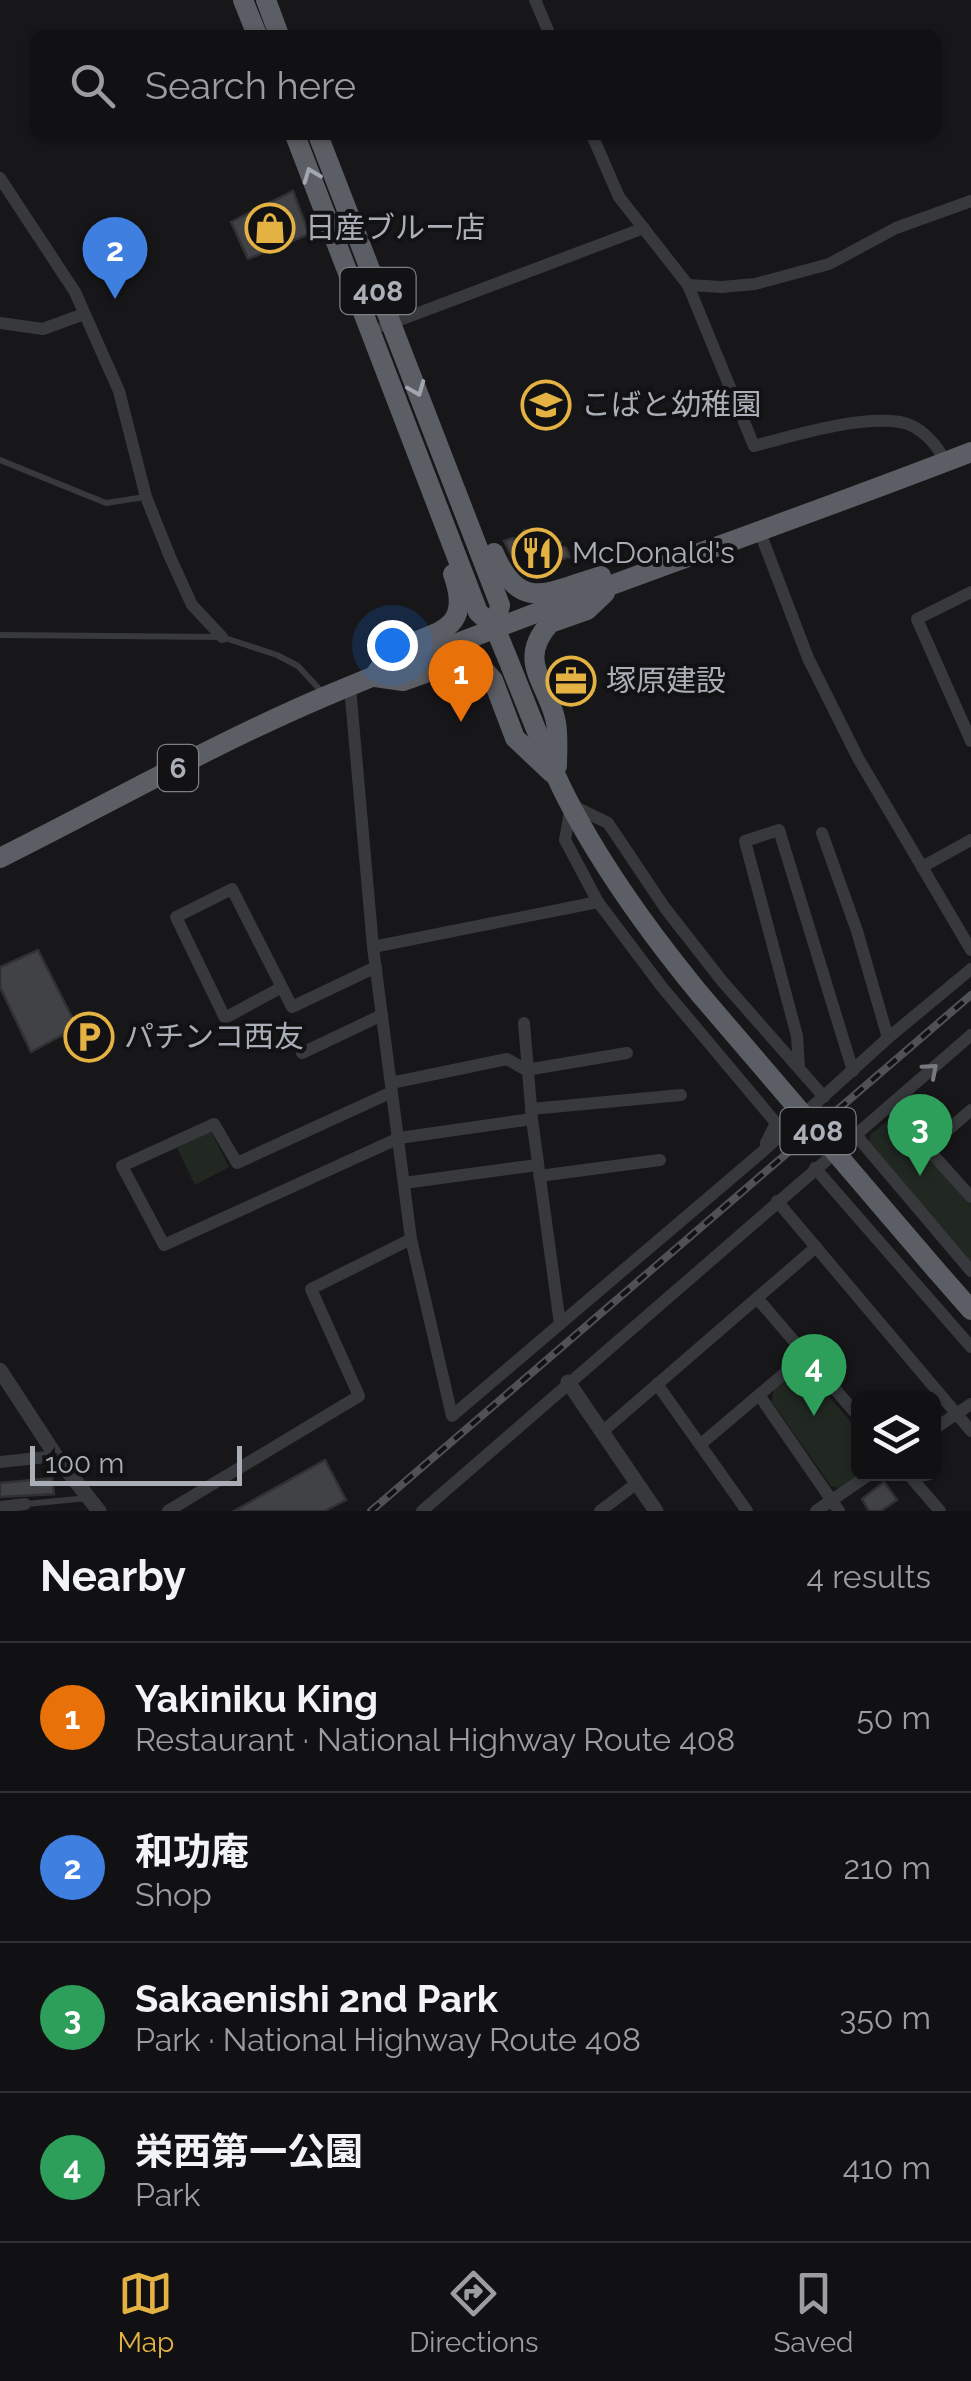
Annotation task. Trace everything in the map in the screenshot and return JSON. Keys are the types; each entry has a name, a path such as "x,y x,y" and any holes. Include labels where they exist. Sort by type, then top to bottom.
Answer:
{"highway":[{"path":"243,0 255,30"},
{"path":"266,0 277,30"},
{"name":"408","path":"297,140 478,612 495,628 571,805 621,887 698,993 971,1310"},
{"name":"408","path":"320,140 500,605 495,628"},
{"name":"6","path":"0,858 326,696 495,628 971,452"},
{"path":"454,484 473,503 504,578 524,592 547,592 641,564 655,569"},
{"path":"429,486 433,517 459,590 458,604 446,629 391,654 374,676 403,682 456,662 486,672 493,680 515,738 557,778"},
{"path":"557,778 556,721 535,669 534,652 550,623 587,610 616,584"}],"street":[{"path":"535,0 548,30"},
{"path":"594,140 615,190 688,285 754,446 837,425 903,422 938,444 945,462"},
{"path":"0,178 75,292 119,392 146,497 192,605 222,636"},
{"path":"688,285 722,288 755,284 828,264 896,228 971,201"},
{"path":"370,332 644,228"},
{"path":"0,324 42,329 84,314"},
{"path":"759,530 808,658 858,758 971,950"},
{"path":"971,592 917,619 971,741"},
{"path":"350,687 373,947 411,1239 452,1416 971,969"},
{"path":"762,1152 776,1124 662,987 598,902 565,840 571,805 608,823 676,923 824,1097"},
{"path":"799,1068 797,1036 745,841 779,830 853,1071"},
{"path":"822,834 858,931 888,1038"},
{"path":"922,867 971,840"},
{"path":"282,987 226,1018 176,917 232,889 282,987 292,1007 376,966"},
{"path":"373,947 598,902"},
{"path":"302,1054 382,1015"},
{"path":"524,1023 531,1114 560,1324"},
{"path":"422,1511 971,1035"},
{"path":"627,1053 526,1070 507,1059 391,1088 237,1163 214,1124 122,1166 164,1245 399,1138 531,1114 681,1094"},
{"path":"888,1106 971,1198"},
{"path":"927,1148 971,1110"},
{"path":"855,1134 971,1271"},
{"path":"404,1184 660,1160"},
{"path":"815,1168 971,1347"},
{"path":"777,1201 971,1431"},
{"path":"168,1511 358,1396 312,1289 411,1239"},
{"path":"602,1432 816,1247"},
{"path":"757,1298 851,1408"},
{"path":"701,1444 806,1356"},
{"path":"0,1370 56,1456 94,1504"},
{"path":"568,1382 656,1511"},
{"path":"657,1384 748,1511"},
{"path":"759,1395 835,1506"},
{"path":"941,1425 971,1404"},
{"path":"0,1462 56,1456"},
{"path":"816,1511 835,1506 862,1481"},
{"path":"914,1481 940,1511"},
{"path":"600,1511 637,1483"},
{"path":"0,1507 25,1504"}],"lane":[{"path":"0,460 106,503 146,497"},
{"path":"0,635 222,636 298,666 326,696"},
{"path":"25,1504 94,1504"}],"shaded area":[{"path":"887,1121 899,1121 971,1205 971,1263 869,1148 870,1135"},
{"path":"211,1131 229,1167 195,1185 177,1148"},
{"path":"804,1368 851,1422 851,1480 839,1488 831,1486 772,1402 774,1388"}],"building":[{"name":"日産ブルー店","path":"293,191 309,234 248,259 231,222"},
{"name":"McDonald's","path":"524,530 561,542 559,546 566,548 570,557 547,563 541,577 517,566 504,541 520,540"},
{"path":"38,950 77,1027 31,1052 0,987 0,967"},
{"path":"325,1460 346,1500 325,1511 234,1511"},
{"path":"52,1478 54,1494 0,1497 0,1483"},
{"path":"884,1482 897,1500 881,1511 869,1511 862,1499"}],"railway":[{"path":"371,1511 971,995"}],"place":[{"name":"日産ブルー店","path":"270,228"},
{"name":"和功庵","path":"115,299"},
{"name":"こばと幼稚園","path":"546,405"},
{"name":"McDonald's","path":"537,553"},
{"name":"塚原建設","path":"571,681"},
{"name":"Yakiniku King","path":"461,722"},
{"name":"パチンコ西友","path":"89,1037"},
{"name":"Sakaenishi 2nd Park","path":"920,1176"},
{"name":"栄西第一公園","path":"814,1416"}]}
